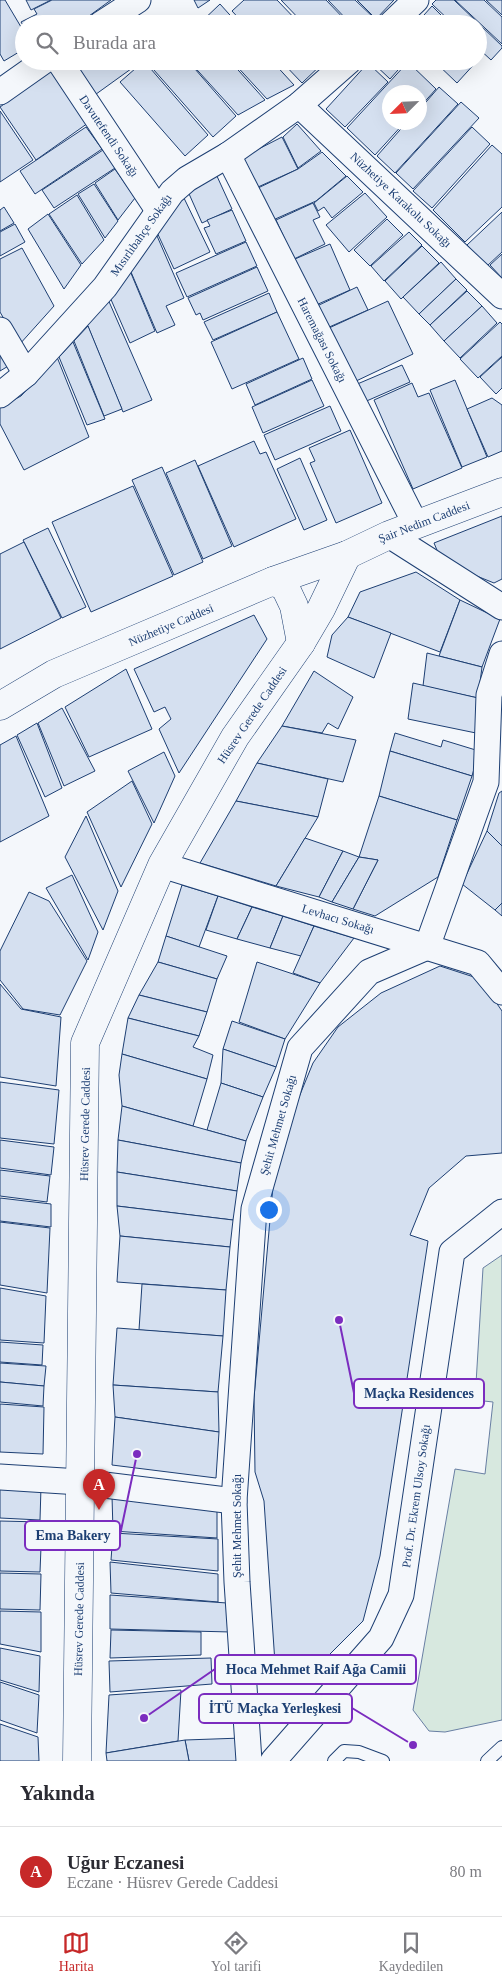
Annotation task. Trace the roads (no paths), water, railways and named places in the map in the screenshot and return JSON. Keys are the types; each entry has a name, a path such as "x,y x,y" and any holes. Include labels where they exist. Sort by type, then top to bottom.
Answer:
{"street":[{"path":"115,15 138,0"},
{"path":"400,15 416,0"},
{"path":"0,92 31,70"},
{"name":"Davutefendi Sokağı","path":"65,70 158,210"},
{"name":"Mısırlıbahçe Sokağı","path":"0,394 26,374 105,287 172,192 187,178 228,155 299,105 339,70"},
{"name":"Nüzhetiye Karakolu Sokağı","path":"299,105 502,296"},
{"name":"Haremağası Sokağı","path":"228,155 416,525"},
{"path":"0,330 26,374"},
{"name":"Şair Nedim Caddesi","path":"347,555 389,535 502,492"},
{"path":"389,535 502,607"},
{"name":"Nüzhetiye Caddesi","path":"0,706 54,674 274,581 347,555"},
{"name":"Hüsrev Gerede Caddesi","path":"77,1761 86,1043 162,865 235,737 301,643 321,610 347,555"},
{"path":"274,581 285,588 294,606 301,643"},
{"path":"427,947 494,781 488,695 502,654"},
{"name":"Levhacı Sokağı","path":"162,865 478,963 502,992"},
{"name":"Şehit Mehmet Sokağı","path":"249,1761 237,1582 234,1501 254,1209 300,1048 369,972 427,947"},
{"name":"Prof. Dr. Ekrem Ulsoy Sokağı","path":"273,1761 381,1638 401,1595 452,1252 502,1212"},
{"path":"0,1477 80,1482 234,1501"}],"lane":[{"path":"487,1761 502,1747"},
{"path":"334,1761 344,1751 359,1752 383,1761"}],"place":[{"name":"Maçka Residences","path":"339,1320"},
{"name":"Ema Bakery","path":"137,1454"},
{"name":"Uğur Eczanesi","path":"99,1510"},
{"name":"Hoca Mehmet Raif Ağa Camii","path":"144,1718"},
{"name":"İTÜ Maçka Yerleşkesi","path":"413,1745"}]}
